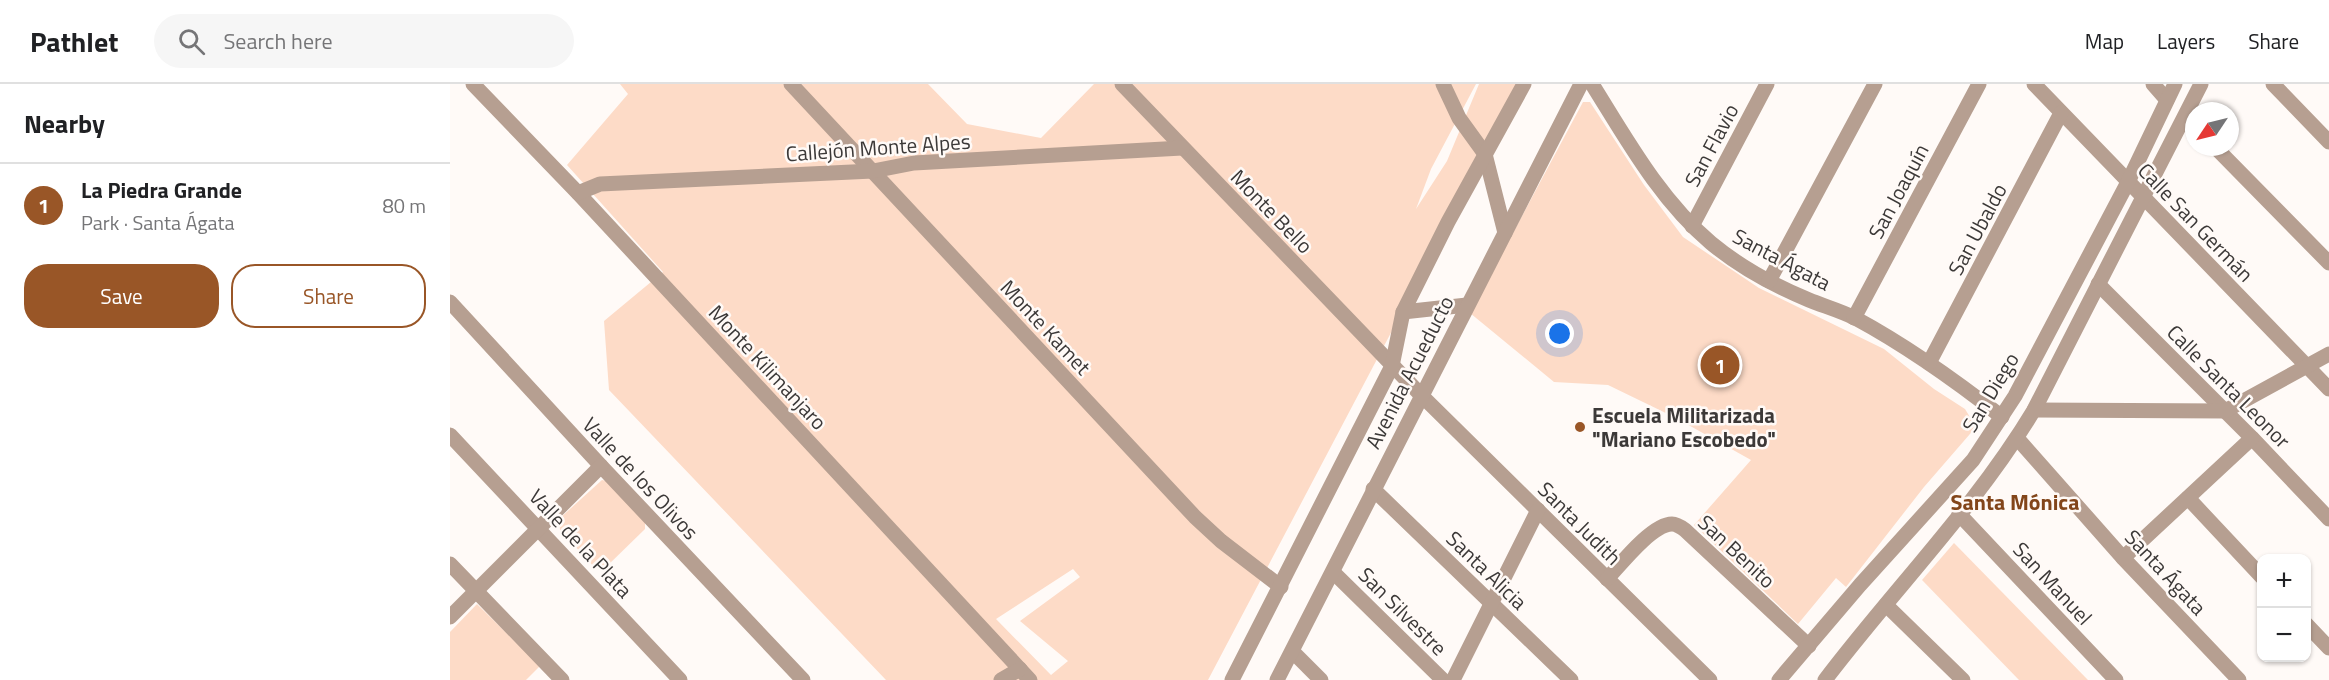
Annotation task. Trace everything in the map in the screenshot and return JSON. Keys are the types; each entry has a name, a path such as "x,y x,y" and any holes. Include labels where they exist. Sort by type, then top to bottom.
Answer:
{"street":[{"name":"Monte Kilimanjaro","path":"473,84 578,193 1025,674"},
{"name":"Monte Kamet","path":"791,84 1195,517 1221,541 1281,587"},
{"name":"Monte Bello","path":"1122,84 1421,395"},
{"path":"1443,84 1459,118 1485,154 1504,233"},
{"name":"Avenida Acueducto","path":"1232,680 1392,366 1403,312 1448,222 1524,84"},
{"name":"Avenida Acueducto","path":"1277,680 1581,84"},
{"name":"Santa Ágata","path":"1592,84 1646,169 1692,226 1738,263 1769,281 1854,318 1929,363 2002,417"},
{"name":"San Flavio","path":"1692,226 1767,84"},
{"path":"1769,281 1875,84"},
{"name":"San Joaquín","path":"1854,318 1979,84"},
{"name":"Calle San Germán","path":"2034,84 2329,389"},
{"path":"2153,84 2168,100"},
{"name":"San Diego","path":"1779,680 1860,585 1973,460 2002,417 2128,182 2175,84"},
{"path":"2195,102 2201,84"},
{"path":"2273,84 2329,142"},
{"name":"San Ubaldo","path":"1929,363 2061,113"},
{"path":"1831,678 2017,438 2034,410 2143,198 2185,127"},
{"name":"Callejón Monte Alpes","path":"578,193 600,184 873,171 914,163 1182,148"},
{"path":"2224,156 2329,263"},
{"name":"Calle Santa Leonor","path":"2098,284 2252,438 2329,519"},
{"name":"Valle de los Olivos","path":"450,302 803,680"},
{"path":"1403,312 1467,305"},
{"path":"2034,410 2225,411 2329,354"},
{"name":"Santa Judith","path":"1421,395 1710,680"},
{"name":"Valle de la Plata","path":"450,435 680,680"},
{"name":"Santa Ágata","path":"2017,438 2123,558 2239,680"},
{"path":"2123,558 2252,438"},
{"path":"450,617 601,466"},
{"name":"Santa Alicia","path":"1373,489 1571,680"},
{"path":"2188,498 2257,572"},
{"path":"1453,680 1538,510"},
{"name":"San Manuel","path":"1959,514 2116,680"},
{"name":"San Benito","path":"1607,579 1658,528 1670,524 1678,526 1809,646"},
{"path":"450,564 554,677"},
{"name":"San Silvestre","path":"1333,572 1443,680"},
{"path":"1886,605 1963,680"},
{"path":"2311,628 2329,648"},
{"path":"1293,652 1321,680"},
{"path":"1001,680 1025,674"}],"shaded area":[{"path":"620,84 928,84 967,124 1041,138 1094,84 1476,84 1431,169 1416,209 1447,161 1479,84 1522,84 1208,680 886,680 609,390 604,321 663,272 567,165 628,94","holes":["1073,569 1080,577 1020,621 1068,661 1051,675 996,619"]},
{"path":"1583,102 1590,102 1644,185 1683,237 1759,288 1884,349 1934,389 1965,409 1976,427 1924,487 1846,587 1836,578 1798,624 1694,525 1751,460 1676,418 1608,385 1554,382 1470,313"},
{"path":"602,480 610,482 645,522 645,529 605,568 596,569 560,530 559,519"},
{"path":"1954,543 2088,680 2019,680 1922,580"},
{"path":"477,604 540,666 526,680 450,680 450,632"}],"place":[{"name":"La Piedra Grande","path":"1720,365"},
{"name":"Escuela Militarizada \"Mariano Escobedo\"","path":"1580,427"}],"district":[{"name":"Santa Mónica","path":"2015,502"}]}
